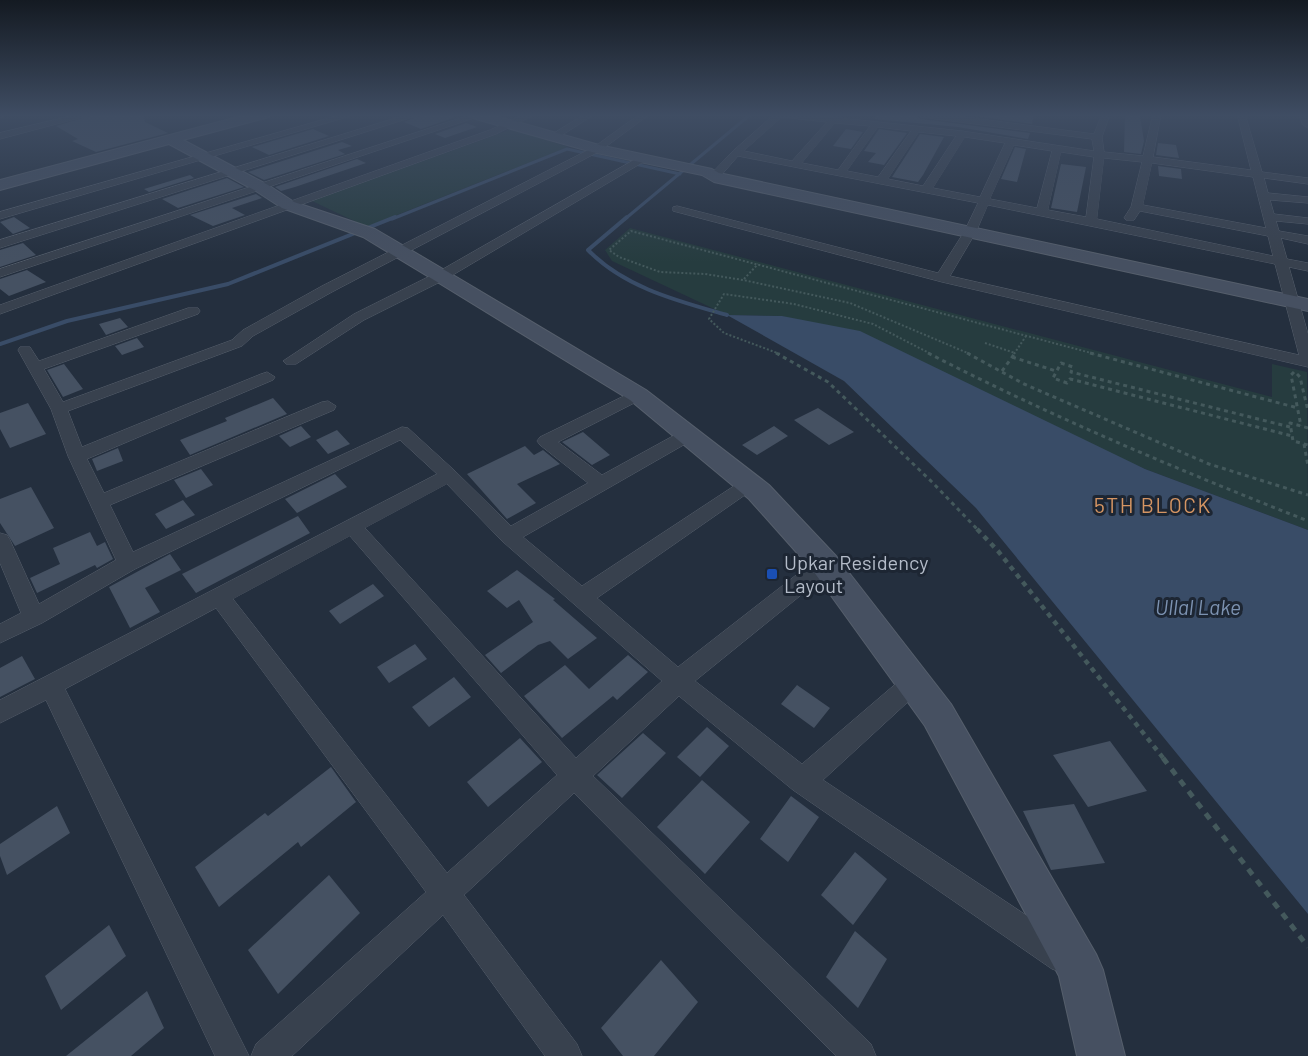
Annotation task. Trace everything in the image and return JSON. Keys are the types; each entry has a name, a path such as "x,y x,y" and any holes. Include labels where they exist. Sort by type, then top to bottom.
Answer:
{"street":[{"path":"0,184 78,163"},
{"path":"0,216 181,163"},
{"path":"215,163 262,188 288,205 369,233 638,395 759,492 825,564 938,715 1080,970 1101,1056"},
{"path":"0,244 260,163"},
{"path":"0,273 334,163"},
{"path":"0,310 404,163"},
{"path":"59,409 237,343 263,324 570,163"},
{"path":"291,361 359,317 441,276 636,163"},
{"path":"668,163 707,172 714,177 1300,303"},
{"path":"714,177 727,163"},
{"path":"797,163 1308,267"},
{"path":"842,173 849,163"},
{"path":"881,181 893,163"},
{"path":"926,190 943,163"},
{"path":"942,278 969,232 1001,163"},
{"path":"1042,212 1054,163"},
{"path":"1091,222 1098,163"},
{"path":"1125,228 1137,207 1146,163"},
{"path":"1178,163 1308,181"},
{"path":"677,209 942,278 1308,362 1300,303 1281,262 1254,163"},
{"path":"1263,196 1308,200"},
{"path":"1137,207 1308,240"},
{"path":"1269,217 1308,221"},
{"path":"34,367 193,311"},
{"path":"25,350 59,409 77,456 128,563"},
{"path":"77,456 267,377"},
{"path":"601,484 546,441 638,395"},
{"path":"99,502 328,406"},
{"path":"0,634 128,563 402,432 449,475 509,536 678,681 802,782 1080,970"},
{"path":"509,536 688,435"},
{"path":"0,712 449,475"},
{"path":"581,598 749,484"},
{"path":"352,525 574,775 859,1056"},
{"path":"0,540 34,617"},
{"path":"268,1056 444,892 678,681 825,564"},
{"path":"219,596 444,892 564,1056"},
{"path":"802,782 914,682"},
{"path":"51,686 232,1056"}],"path":[{"path":"1298,408 631,231 609,250 619,257 660,272 705,274 743,280 796,290 858,306 959,349 1024,384 1209,464 1308,495"},
{"path":"743,280 758,264"},
{"path":"1308,521 1155,460 1025,402 873,324 794,304 724,294 709,319 724,333 782,355 828,382 932,482 998,551 1197,800 1308,947"},
{"path":"1002,371 1026,336"},
{"path":"985,343 1056,371"},
{"path":"1290,428 1071,372 1073,367 1061,363 1053,378 1067,383 1070,379 1292,436"},
{"path":"1301,426 1292,375 1295,371 1300,377 1308,411"},
{"path":"1297,401 1307,404"},
{"path":"1308,428 1290,423 1293,441 1306,445 1308,466"}],"green space":[{"path":"417,163 527,163 367,227 312,201"},
{"path":"630,228 1272,397 1272,364 1307,372 1308,530 1145,469 782,316 727,315 612,261 605,250"}],"water":[{"name":"Ullal Lake","path":"727,315 782,316 860,331 1145,469 1308,530 1308,914 976,508 844,381"}],"building":[{"path":"275,163 316,163 264,180 248,172"},
{"path":"344,163 365,163 281,191 275,187"},
{"path":"901,163 929,163 918,182 892,177"},
{"path":"1008,163 1022,163 1017,182 1001,179"},
{"path":"1061,164 1086,167 1077,212 1051,208"},
{"path":"1158,166 1181,169 1182,179 1159,176"},
{"path":"190,175 194,178 149,192 144,189"},
{"path":"227,178 244,187 178,208 162,199"},
{"path":"256,194 262,198 232,208 245,215 213,226 190,215"},
{"path":"14,217 30,228 13,234 0,222"},
{"path":"23,243 36,255 0,267 0,250"},
{"path":"27,270 46,282 9,296 0,289 0,279"},
{"path":"120,318 128,327 106,335 99,324"},
{"path":"137,338 144,347 122,355 115,346"},
{"path":"64,364 83,389 63,397 47,370"},
{"path":"273,398 287,414 190,455 180,440 227,421 225,418"},
{"path":"28,403 46,434 10,448 0,429 0,413"},
{"path":"818,408 854,432 829,445 794,420"},
{"path":"301,426 311,437 290,447 279,436"},
{"path":"774,426 788,436 757,455 742,445"},
{"path":"337,430 350,444 328,454 316,440"},
{"path":"583,432 610,455 592,465 562,442"},
{"path":"525,446 534,455 543,450 560,464 517,484 536,503 507,519 467,474"},
{"path":"118,448 123,461 97,471 92,459"},
{"path":"201,469 213,485 186,498 174,480"},
{"path":"335,474 347,487 297,513 285,499"},
{"path":"31,487 54,528 15,546 0,523 0,499"},
{"path":"183,500 195,515 166,529 155,514"},
{"path":"298,516 310,533 196,593 182,574"},
{"path":"90,532 97,546 105,542 113,559 97,568 95,565 37,593 30,578 60,564 53,548"},
{"path":"170,554 181,570 145,588 160,612 130,628 109,587"},
{"path":"517,570 555,599 553,600 597,638 568,659 550,641 538,645 501,673 485,655 533,622 519,600 507,608 487,591"},
{"path":"373,584 384,596 340,624 329,611"},
{"path":"415,644 427,659 389,683 377,667"},
{"path":"628,655 648,672 617,700 613,696 562,738 524,696 565,665 589,689"},
{"path":"22,656 35,679 0,697 0,668"},
{"path":"454,677 471,697 429,727 412,707"},
{"path":"797,685 830,708 814,728 781,704"},
{"path":"707,727 729,746 700,777 677,757"},
{"path":"643,733 666,753 622,798 597,775"},
{"path":"520,738 542,762 488,807 467,782"},
{"path":"1110,741 1147,791 1088,807 1053,755"},
{"path":"331,767 356,802 301,847 298,842 219,907 195,867 265,813 268,816"},
{"path":"702,780 750,822 705,874 657,827"},
{"path":"791,796 819,817 788,862 760,839"},
{"path":"1074,804 1105,863 1051,870 1023,811"},
{"path":"57,806 70,833 7,875 0,856 0,844"},
{"path":"855,852 887,879 853,925 821,895"},
{"path":"329,875 360,913 278,994 248,950"},
{"path":"109,925 126,956 61,1010 45,976"},
{"path":"855,931 887,959 858,1008 826,977"},
{"path":"661,960 698,1002 654,1056 623,1056 601,1028"},
{"path":"147,991 164,1028 131,1056 66,1056"}],"waterway":[{"path":"392,219 531,163"},
{"path":"632,163 679,174"},
{"path":"679,174 692,163"},
{"path":"625,219 679,174"},
{"path":"0,344 67,321 228,284 395,217"},
{"path":"627,217 588,250 618,274 635,284 653,292 727,315"}],"place":[{"name":"Upkar Residency Layout","path":"772,574"}],"district":[{"name":"5TH BLOCK","path":"1153,504"}]}
